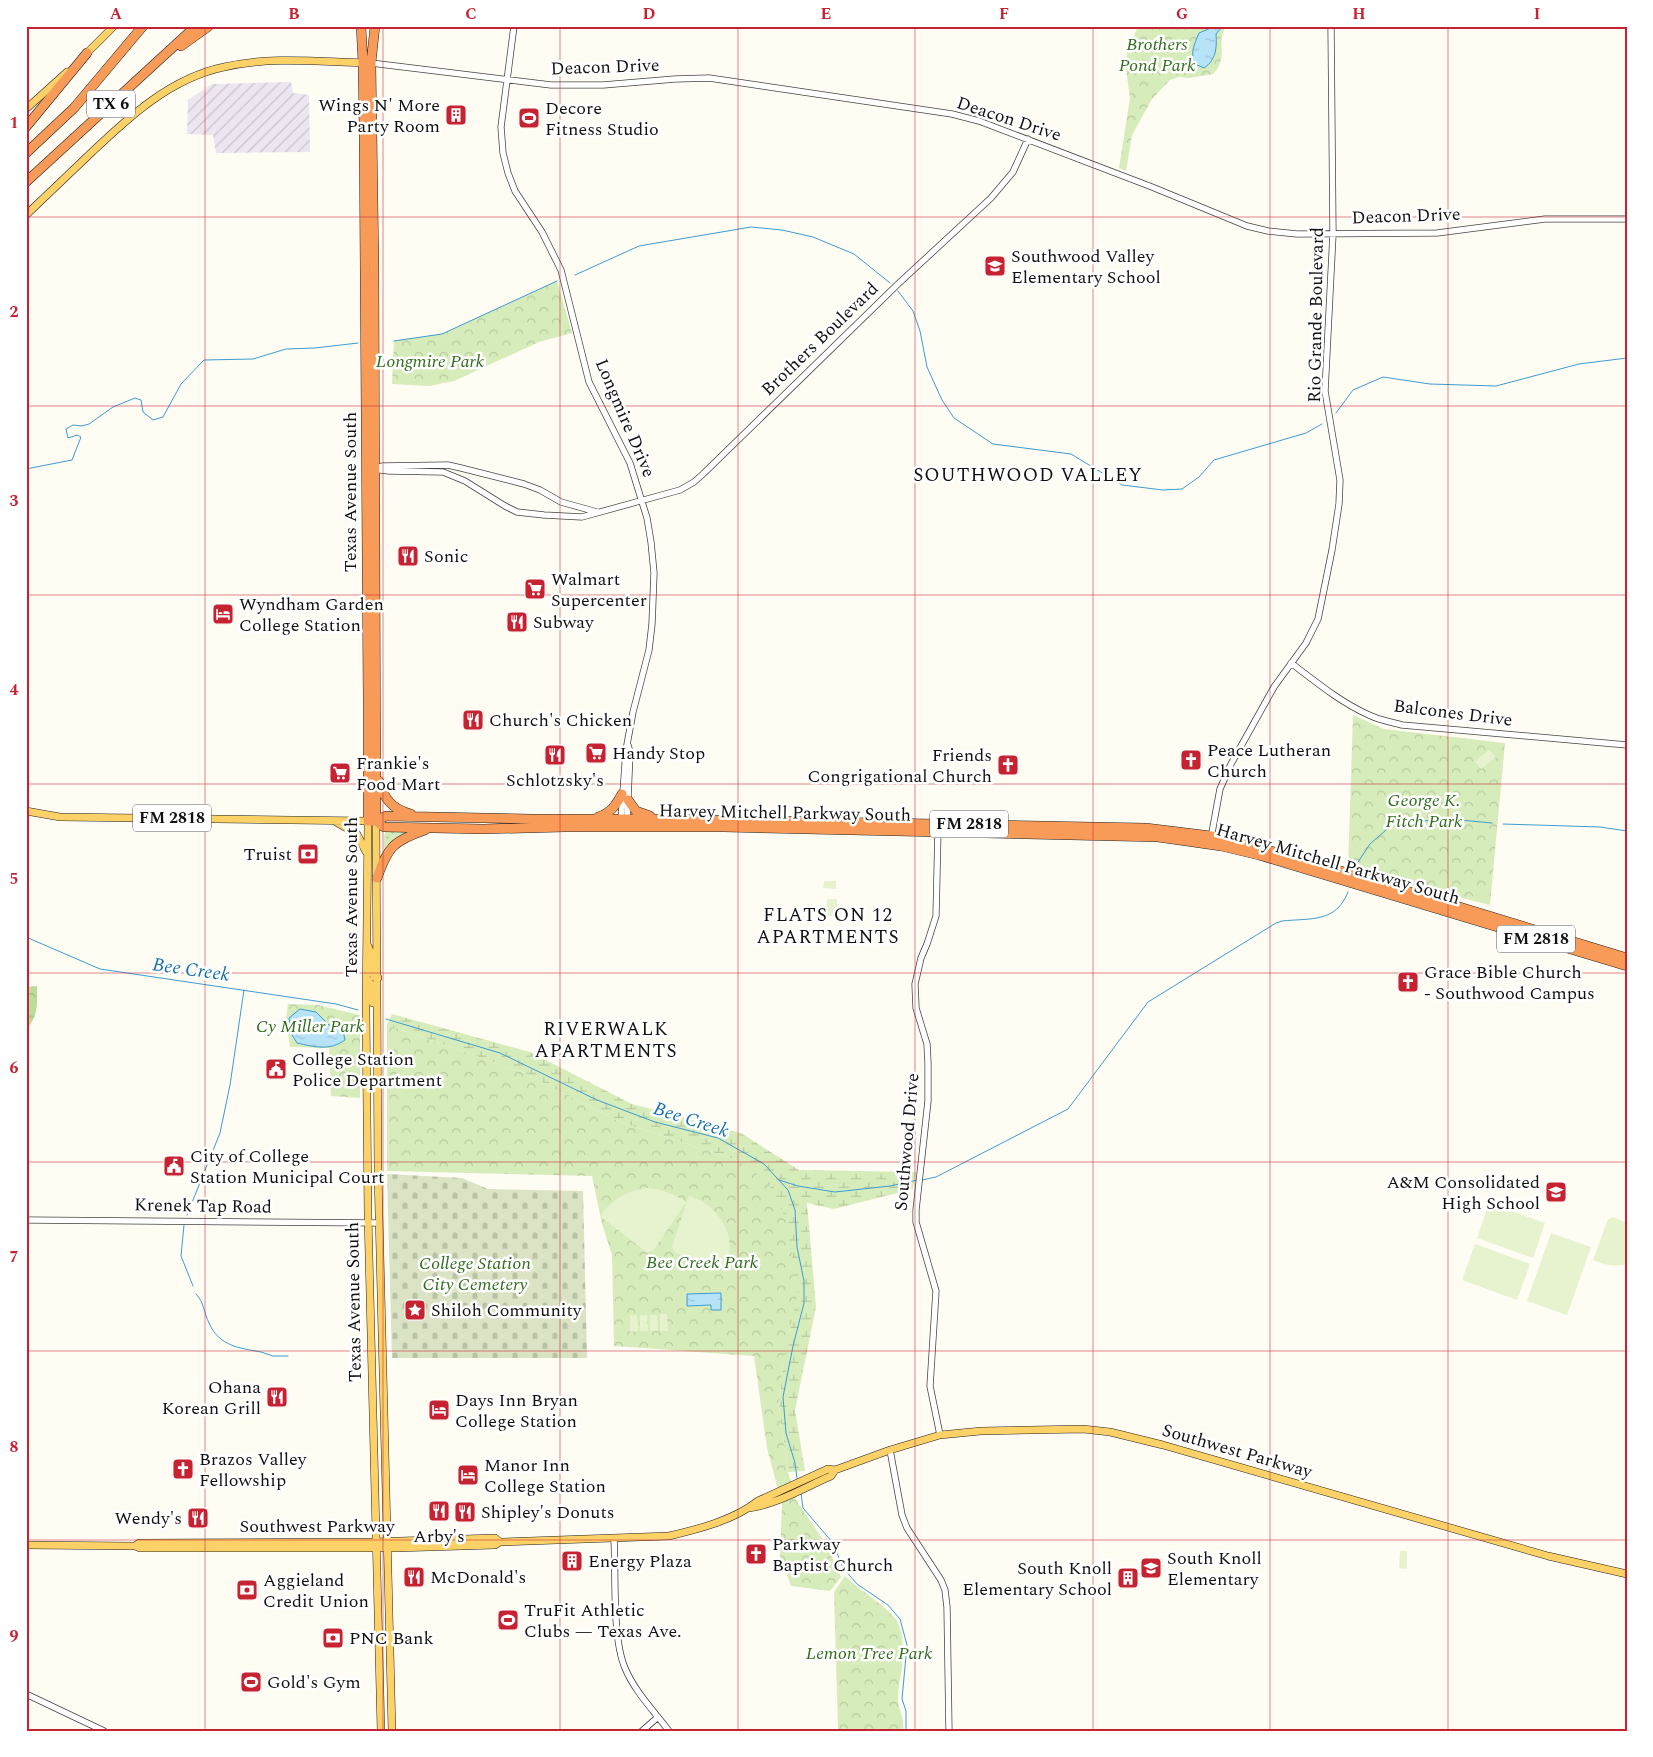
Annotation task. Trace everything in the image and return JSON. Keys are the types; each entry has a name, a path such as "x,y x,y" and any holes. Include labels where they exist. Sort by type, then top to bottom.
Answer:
{"highway":[{"name":"TX 6","path":"26,153 74,108 143,26"},
{"name":"TX 6","path":"26,182 196,26"},
{"path":"148,69 209,26"},
{"path":"361,26 367,63"},
{"path":"367,63 375,26"},
{"path":"26,127 87,53"},
{"name":"Texas Avenue South","path":"367,63 364,131 364,257 376,770 372,821"},
{"name":"Texas Avenue South","path":"367,63 373,146 374,266 370,469 372,821"},
{"path":"364,131 368,134 373,146"},
{"path":"364,257 374,266"},
{"path":"376,770 388,802 401,812 420,817"},
{"path":"591,819 608,813 625,797 632,807 640,813 662,819"},
{"name":"Harvey Mitchell Parkway South","path":"372,821 384,816 591,819 624,823 662,819 938,827 1211,840 1250,844 1627,958"},
{"name":"Harvey Mitchell Parkway South","path":"372,821 384,827 432,828 624,823 938,827"},
{"path":"377,878 383,859 393,845 406,836 432,828"},
{"name":"Harvey Mitchell Parkway South","path":"1211,840 1627,966"},
{"path":"1488,924 1499,919"}],"main road":[{"path":"26,108 114,26"},
{"path":"26,215 133,114 184,81 224,66 267,61 367,63"},
{"name":"Harvey Mitchell Parkway South","path":"26,811 60,817 372,821"},
{"path":"334,820 357,834 367,856"},
{"name":"Texas Avenue South","path":"372,821 367,856 366,944 368,1223 381,1731"},
{"name":"Texas Avenue South","path":"372,821 377,878 379,1223 392,1731"},
{"path":"366,944 372,953 372,972 378,978"},
{"path":"367,979 373,987 373,1012 378,1020"},
{"path":"373,1421 384,1421"},
{"name":"Southwest Parkway","path":"26,1545 242,1549 376,1545 495,1538 500,1542 669,1536 709,1524 748,1508 758,1501 828,1469 835,1470 890,1450 940,1435 974,1431 1083,1429 1110,1432 1163,1445 1548,1556 1627,1574"},
{"path":"242,1549 244,1545 255,1545 260,1541"},
{"name":"Southwest Parkway","path":"134,1546 139,1542 260,1541 376,1545"},
{"path":"198,1549 202,1545 212,1545 218,1542"},
{"path":"289,1548 292,1545 301,1545 304,1542"}],"street":[{"name":"Longmire Drive","path":"514,26 501,127 503,153 508,173 520,201 547,239 561,270 589,382 630,463 642,502 651,542 654,574 649,650 633,712 624,767 624,823"},
{"name":"Rio Grande Boulevard","path":"1211,840 1220,790 1230,764 1274,687 1306,643 1318,619 1339,504 1339,467 1325,391 1333,234 1331,26"},
{"name":"Deacon Drive","path":"367,63 565,85 602,85 690,78 728,80 952,114 979,121 1028,139 1247,226 1268,231 1297,234 1437,233 1545,220 1627,219"},
{"name":"Brothers Boulevard","path":"370,469 434,471 453,474 510,509 523,513 582,517 680,490 703,474 893,288 991,198 1013,172 1028,139"},
{"name":"Brothers Boulevard","path":"370,469 383,466 448,466 461,468 524,484 540,490 561,502 599,512"},
{"name":"Balcones Drive","path":"1292,663 1325,690 1350,706 1371,716 1402,725 1627,745"},
{"name":"Southwood Drive","path":"938,827 936,916 917,973 915,997 927,1044 928,1063 928,1101 916,1222 936,1291 930,1386 940,1435"},
{"name":"Krenek Tap Road","path":"26,1220 379,1223"},
{"path":"890,1450 902,1515 907,1528 941,1580 945,1590 947,1607 949,1731"},
{"path":"614,1539 617,1616 621,1656 631,1680 669,1731"},
{"path":"26,1694 104,1731"},
{"path":"642,1731 658,1717"}],"shaded area":[{"path":"291,82 293,93 309,95 310,152 216,153 213,135 187,134 188,100 212,84"}],"green space":[{"name":"Brothers Pond Park","path":"1138,26 1226,26 1221,41 1222,53 1220,63 1213,74 1189,78 1179,77 1170,80 1152,99 1132,135 1126,171 1119,168 1130,98 1126,69 1127,53"},
{"name":"Longmire Park","path":"557,281 572,333 539,342 454,381 429,386 392,384 394,341 442,334"},
{"name":"George K. Fitch Park","path":"1353,715 1384,729 1505,743 1490,905 1348,869"},
{"path":"1489,750 1496,757 1481,769 1475,761"},
{"path":"386,830 411,831 384,851"},
{"path":"824,881 836,881 836,889 823,888"},
{"path":"827,899 837,899 837,916 826,916"},
{"path":"37,986 35,1014 26,1030 26,987"},
{"name":"Cy Miller Park","path":"288,1004 318,1005 360,1015 360,1098 331,1096 329,1048 290,1047 286,1020"},
{"path":"392,1014 530,1052 632,1104 741,1133 799,1170 916,1172 913,1189 834,1209 807,1203 816,1307 795,1410 805,1471 788,1472 779,1408 783,1361 737,1160 620,1122 522,1072 387,1025"},
{"name":"Bee Creek Park","path":"387,1025 522,1072 620,1122 737,1160 769,1184 786,1219 798,1292 783,1361 779,1408 788,1472 796,1500 826,1544 841,1577 830,1591 791,1586 780,1556 782,1505 767,1448 754,1356 614,1346 612,1255 602,1224 592,1176 387,1171"},
{"name":"College Station City Cemetery","path":"387,1174 462,1178 488,1189 583,1191 587,1358 392,1358"},
{"path":"646,1188 667,1192 686,1202 653,1251 646,1252 600,1216 620,1197"},
{"path":"689,1196 710,1207 724,1224 730,1245 725,1268 675,1253 672,1246"},
{"path":"1489,1203 1545,1223 1533,1258 1477,1238"},
{"path":"1613,1217 1627,1223 1627,1264 1610,1265 1593,1260 1608,1219"},
{"path":"1551,1233 1591,1247 1567,1315 1527,1301"},
{"path":"1475,1244 1530,1264 1517,1300 1462,1280"},
{"path":"660,1314 667,1314 668,1331 660,1331"},
{"path":"630,1315 637,1315 638,1331 630,1332"},
{"path":"640,1315 647,1315 648,1331 640,1331"},
{"path":"650,1315 657,1315 658,1331 650,1331"},
{"path":"1400,1551 1407,1551 1407,1569 1399,1568"},
{"name":"Lemon Tree Park","path":"845,1576 886,1609 899,1626 902,1637 903,1656 898,1701 903,1721 903,1731 838,1731 834,1592"}],"water":[{"path":"1213,27 1215,29 1221,28 1216,34 1216,49 1213,57 1204,68 1195,64 1193,48 1199,33"},
{"path":"300,1009 316,1012 329,1025 342,1026 345,1040 328,1047 316,1047 297,1043 292,1035 289,1018"},
{"path":"721,1293 721,1310 711,1310 711,1305 687,1306 687,1294"}],"waterway":[{"path":"575,275 639,246 751,227 782,230 813,237 854,254 890,283"},
{"path":"394,341 442,334 557,281"},
{"path":"898,291 913,311 920,331 927,367 942,400 954,418 993,444 1071,454 1122,485 1163,490 1182,489 1199,477 1214,460 1306,433 1322,424"},
{"path":"26,469 72,460 81,437 77,435 68,438 66,429 73,425 82,426 89,424 113,407 135,398 141,400 143,412 153,420 163,417 181,384 204,360 253,359 286,349 358,343"},
{"path":"1336,413 1353,390 1383,377 1430,384 1496,386 1579,364 1627,358"},
{"path":"1354,868 1370,844 1394,823 1450,819 1492,823"},
{"path":"1503,824 1600,827 1627,831"},
{"path":"922,1180 936,1177 1068,1109 1148,1002 1276,923 1312,919 1329,914 1337,909 1348,892"},
{"name":"Bee Creek","path":"26,937 100,969 336,1004 358,1010"},
{"path":"187,1215 220,1133 230,1085 244,990"},
{"name":"Bee Creek","path":"386,1019 500,1053 597,1100 655,1122 718,1138 764,1164 788,1190 795,1210 797,1247 804,1281 804,1303 783,1397 786,1433 795,1463 797,1478"},
{"path":"779,1180 798,1186 835,1192 890,1186 918,1180"},
{"path":"184,1225 181,1256 193,1286"},
{"path":"196,1294 201,1300 207,1319 218,1337 230,1345 273,1356 288,1356"},
{"name":"Bee Creek","path":"801,1493 803,1508 833,1543 843,1568 857,1584 888,1605 900,1619 907,1645 902,1699 906,1711 906,1731"}],"place":[{"name":"Wings N' More Party Room","path":"456,115"},
{"name":"Decore Fitness Studio","path":"529,118"},
{"name":"Southwood Valley Elementary School","path":"995,266"},
{"name":"Sonic","path":"408,556"},
{"name":"Walmart Supercenter","path":"535,589"},
{"name":"Wyndham Garden College Station","path":"223,614"},
{"name":"Subway","path":"517,622"},
{"name":"Church's Chicken","path":"473,720"},
{"name":"Handy Stop","path":"596,753"},
{"name":"Schlotzsky's","path":"555,755"},
{"name":"Peace Lutheran Church","path":"1191,760"},
{"name":"Friends Congrigational Church","path":"1008,765"},
{"name":"Frankie's Food Mart","path":"340,773"},
{"name":"Truist","path":"308,854"},
{"name":"Grace Bible Church - Southwood Campus","path":"1408,982"},
{"name":"College Station Police Department","path":"276,1069"},
{"name":"City of College Station Municipal Court","path":"174,1166"},
{"name":"A&M Consolidated High School","path":"1556,1192"},
{"name":"Shiloh Community","path":"415,1310"},
{"name":"Ohana Korean Grill","path":"277,1397"},
{"name":"Days Inn Bryan College Station","path":"439,1410"},
{"name":"Brazos Valley Fellowship","path":"183,1469"},
{"name":"Manor Inn College Station","path":"468,1475"},
{"name":"Arby's","path":"439,1511"},
{"name":"Shipley's Donuts","path":"465,1512"},
{"name":"Wendy's","path":"198,1518"},
{"name":"Parkway Baptist Church","path":"756,1554"},
{"name":"Energy Plaza","path":"572,1561"},
{"name":"South Knoll Elementary","path":"1151,1568"},
{"name":"McDonald's","path":"414,1577"},
{"name":"South Knoll Elementary School","path":"1128,1578"},
{"name":"Aggieland Credit Union","path":"247,1590"},
{"name":"TruFit Athletic Clubs — Texas Ave.","path":"508,1620"},
{"name":"PNC Bank","path":"333,1638"},
{"name":"Gold's Gym","path":"251,1682"}],"district":[{"name":"SOUTHWOOD VALLEY","path":"1028,475"},
{"name":"FLATS ON 12 APARTMENTS","path":"828,926"},
{"name":"RIVERWALK APARTMENTS","path":"606,1040"}]}
